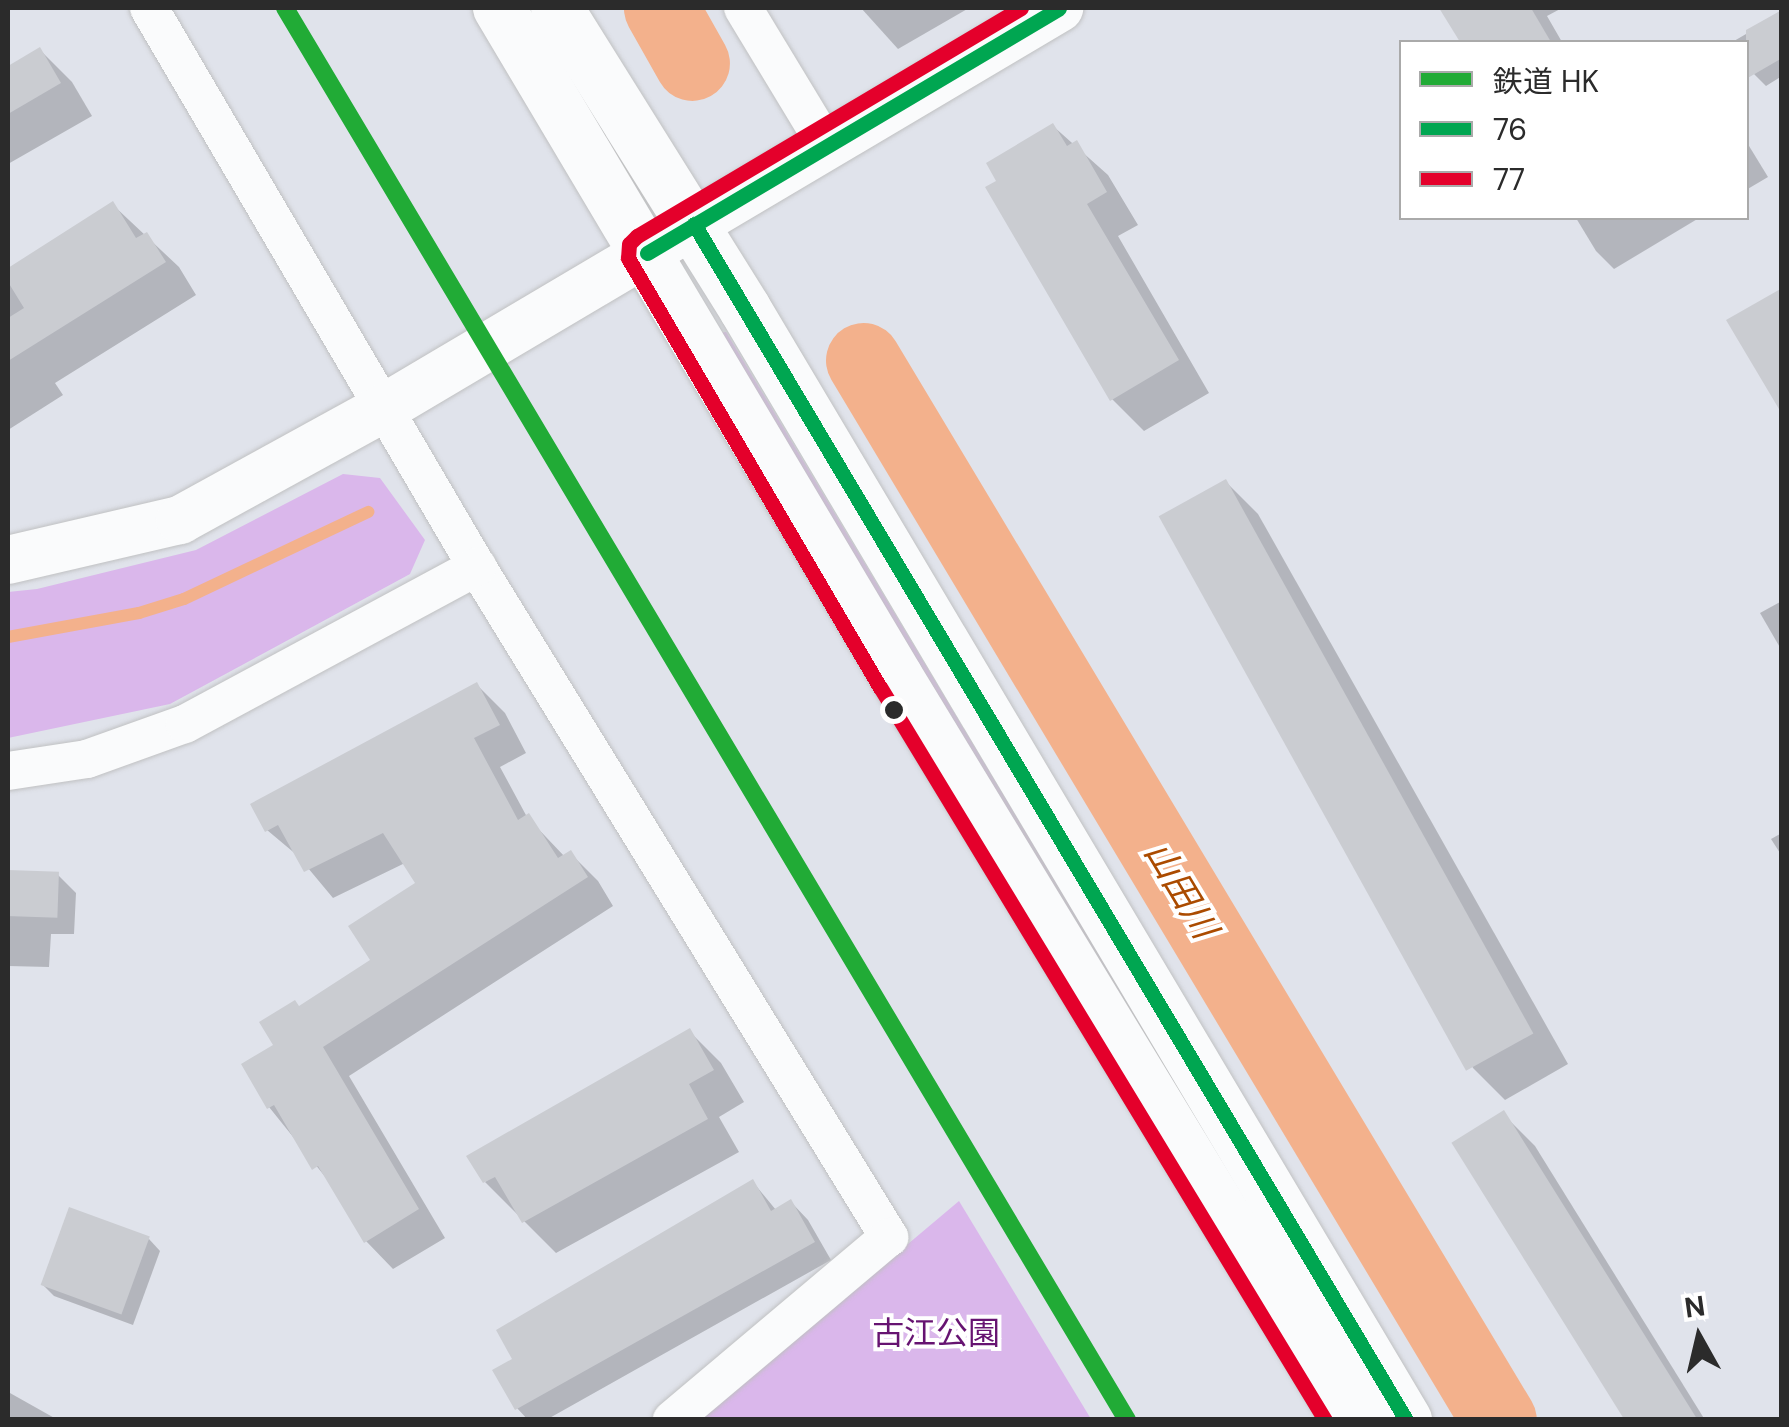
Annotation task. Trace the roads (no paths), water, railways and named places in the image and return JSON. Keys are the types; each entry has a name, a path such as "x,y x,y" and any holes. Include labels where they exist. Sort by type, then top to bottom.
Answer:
{"main road":[{"path":"499,8 897,677 1349,1420"},
{"path":"557,8 694,224 1406,1420"}],"street":[{"path":"149,8 477,567 889,1237 672,1420"},
{"path":"744,8 826,145"},
{"path":"8,560 180,520 384,408 1060,8"},
{"path":"8,771 87,759 185,724 477,567"}],"waterway":[{"name":"山田川","path":"661,8 692,63"},
{"name":"山田川","path":"863,360 1499,1420"},
{"path":"8,637 139,613 184,599 368,512"}],"rail line":[{"name":"HK","path":"285,8 1127,1420"}],"park label":[{"name":"古江公園","path":"936,1333"}]}
